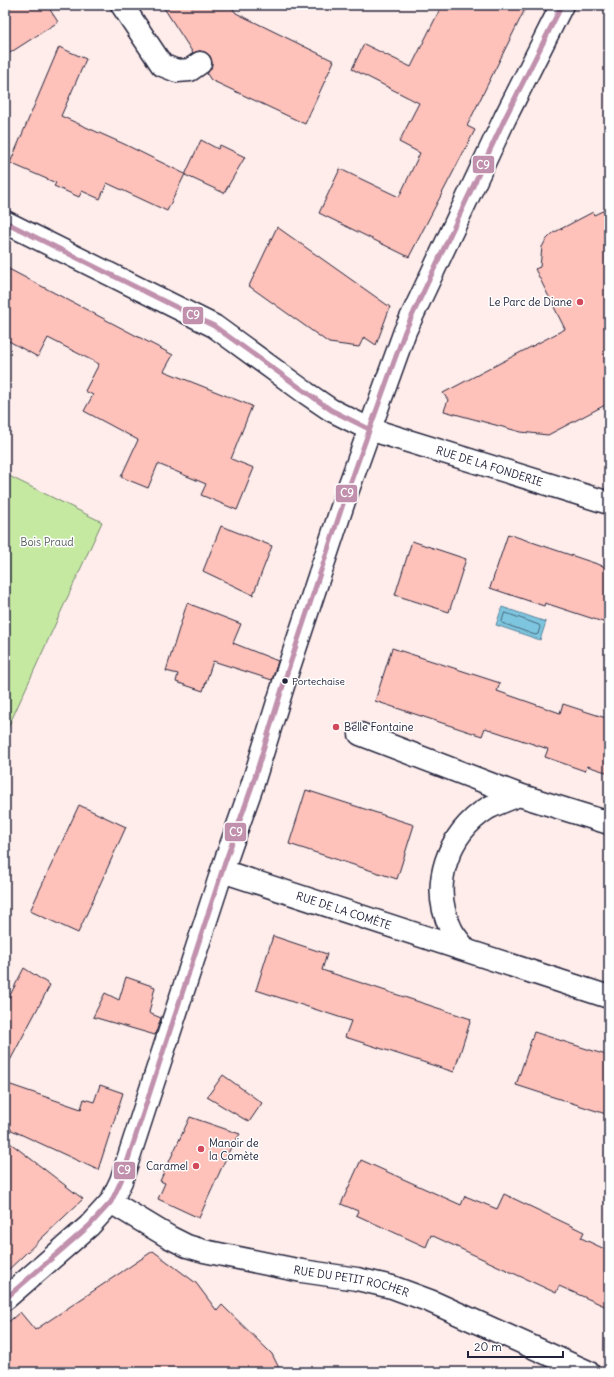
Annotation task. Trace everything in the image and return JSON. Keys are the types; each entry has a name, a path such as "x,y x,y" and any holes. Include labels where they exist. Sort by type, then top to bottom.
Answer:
{"street":[{"path":"122,5 162,65 177,71 190,70 200,63"},
{"path":"5,1299 90,1226 111,1202 121,1181 222,871 252,786 287,673 369,429 405,331 505,118 562,5"},
{"name":"RUE DE LA FONDERIE","path":"5,222 214,326 306,394 331,410 369,429 609,503"},
{"path":"360,734 519,795 609,823"},
{"path":"465,949 451,930 441,894 442,876 447,856 458,836 472,820 489,808 519,795"},
{"name":"RUE DE LA COMÈTE","path":"222,871 609,997"},
{"name":"RUE DU PETIT ROCHER","path":"111,1202 169,1237 204,1251 302,1271 357,1279 392,1287 430,1301 588,1372"}],"green space":[{"name":"Bois Praud","path":"5,474 102,522 5,734"}],"water":[{"path":"502,607 546,622 540,640 496,625"}],"building":[{"path":"5,5 47,5 58,22 5,56"},
{"path":"162,5 230,5 236,13 334,61 305,124 211,80 207,74 211,68 212,62 210,56 205,52 199,51 193,53"},
{"path":"442,5 527,5 467,126 475,130 409,257 319,213 340,169 399,197 420,153 399,142 419,103 352,69 364,44 411,67"},
{"path":"59,47 86,59 61,116 124,144 185,174 167,211 107,183 100,199 82,191 79,197 54,186 56,183 10,163"},
{"path":"201,140 218,149 220,145 245,157 224,193 185,175"},
{"name":"Le Parc de Diane","path":"609,208 609,403 548,435 521,432 444,411 448,400 443,393 565,329 535,269 540,267 542,247 553,233 593,212 594,215"},
{"path":"277,227 390,307 376,345 364,337 359,347 329,343 249,286"},
{"path":"5,267 173,355 164,371 252,406 231,459 254,468 237,510 201,495 206,484 158,464 148,488 121,477 138,440 84,411 93,395 85,391 99,364 48,338 38,357 5,339"},
{"path":"221,526 272,546 253,595 203,571"},
{"path":"508,534 609,568 609,624 545,603 544,606 490,588"},
{"path":"412,541 466,559 449,612 395,595"},
{"path":"187,603 241,624 233,643 278,661 272,680 213,661 203,691 176,682 178,674 166,671"},
{"path":"392,648 500,683 497,691 560,713 563,704 609,719 609,773 587,766 585,771 545,757 548,749 485,728 482,736 375,701"},
{"path":"306,790 414,825 397,879 289,844"},
{"path":"79,805 126,827 78,933 30,911"},
{"path":"273,936 327,954 322,970 471,1019 454,1072 345,1037 351,1021 256,990"},
{"path":"24,968 50,985 5,1070 5,1005"},
{"path":"126,977 155,987 149,1013 161,1018 155,1035 93,1017 105,993 119,1000"},
{"path":"534,1032 609,1056 609,1115 516,1085"},
{"path":"223,1075 262,1103 249,1122 207,1097"},
{"path":"5,1083 81,1109 84,1099 94,1102 100,1085 123,1093 98,1170 5,1127"},
{"name":"Manoir de la Comète","path":"190,1117 240,1134 231,1147 199,1218 158,1199 165,1183 160,1181"},
{"path":"5,1139 83,1199 5,1273"},
{"path":"361,1160 461,1205 465,1196 497,1209 504,1194 584,1232 581,1238 609,1251 609,1308 559,1286 556,1293 431,1235 426,1247 356,1215 358,1211 341,1204"},
{"path":"153,1251 196,1283 217,1311 222,1305 272,1354 281,1372 5,1372 5,1325 20,1312 35,1330"}],"transit line":[{"name":"C9","path":"5,1299 89,1226 111,1202 121,1181 222,871 252,786 287,673 346,495 405,331 505,118 562,5"},
{"name":"C9","path":"5,222 214,326 331,410 369,429"}],"place":[{"name":"Le Parc de Diane","path":"580,302"},
{"name":"Portechaise","path":"285,681"},
{"name":"Belle Fontaine","path":"336,727"},
{"name":"Manoir de la Comète","path":"201,1149"},
{"name":"Caramel","path":"196,1166"}]}
